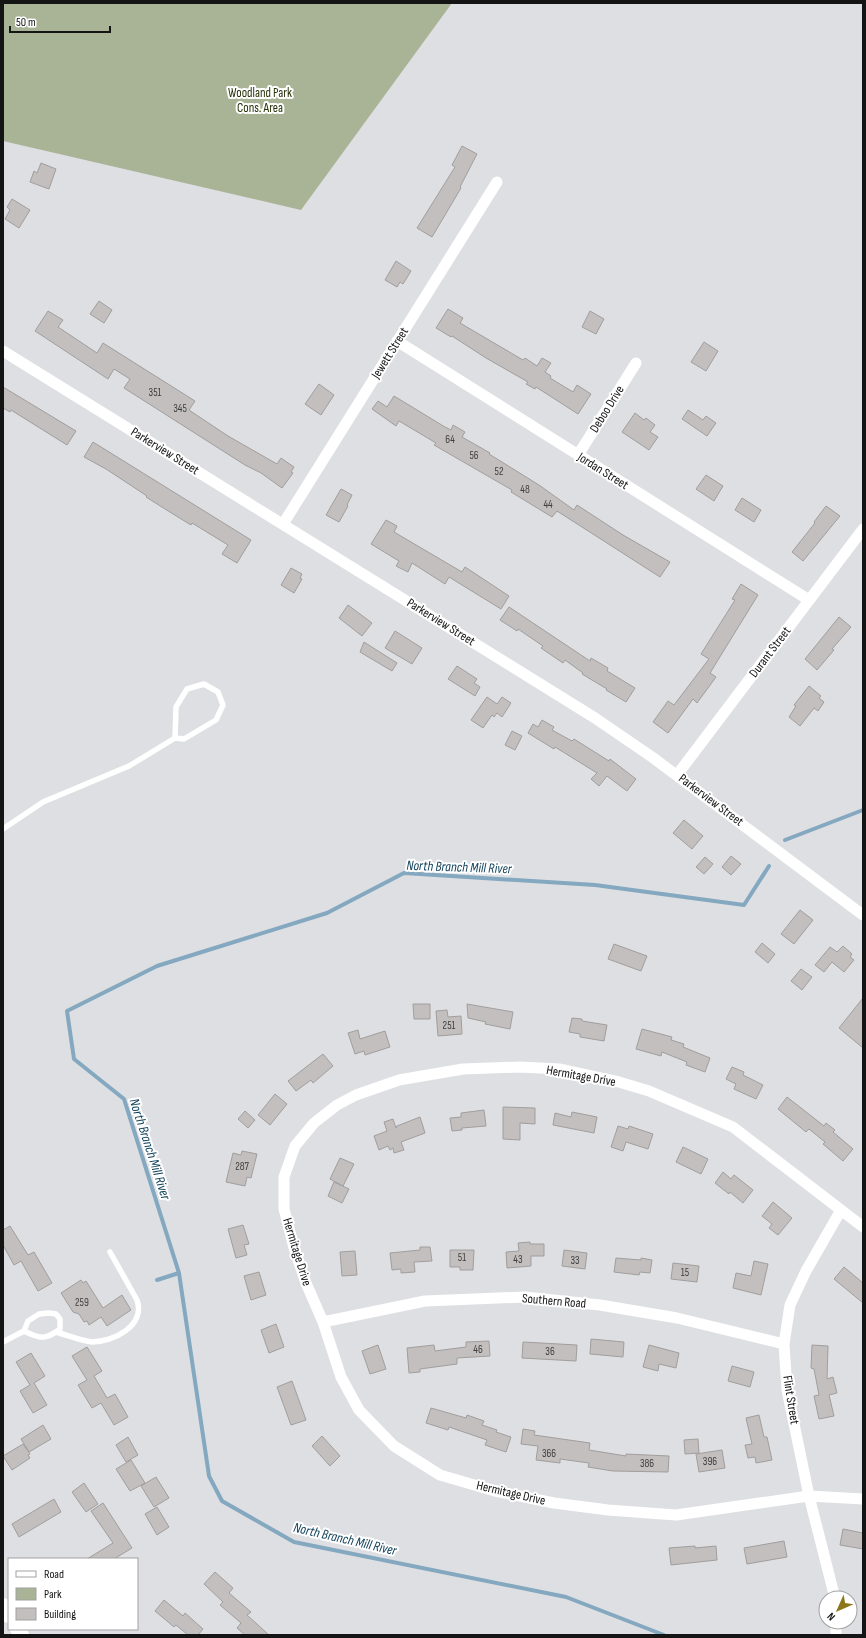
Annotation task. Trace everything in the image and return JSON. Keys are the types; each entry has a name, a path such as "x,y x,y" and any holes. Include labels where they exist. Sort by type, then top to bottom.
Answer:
{"street":[{"name":"Jewett Street","path":"283,524 497,182"},
{"name":"Jordan Street","path":"397,341 809,600"},
{"name":"Parkerview Street","path":"3,350 595,718 677,775 863,915"},
{"name":"Deboo Drive","path":"578,455 636,363"},
{"name":"Durant Street","path":"677,775 863,529"},
{"name":"Hermitage Drive","path":"863,1227 733,1127 649,1091 619,1082 559,1070 520,1067 463,1069 399,1080 350,1098 337,1105 314,1123 296,1146 284,1177 284,1209 294,1248 323,1322 341,1377 359,1410 394,1446 440,1475 495,1491 554,1503 608,1510 676,1516 809,1496 863,1499"},
{"name":"Flint Street","path":"833,1590 809,1496 787,1390 784,1344 790,1305 806,1271 841,1210"},
{"name":"Southern Road","path":"323,1322 425,1301 525,1297 600,1305 670,1317 784,1344"}],"lane":[{"path":"3,829 43,802 129,766 175,738 184,739 216,720 223,705 218,692 204,684 187,690 176,707 174,728 175,738"},
{"path":"56,1332 92,1342 111,1338 134,1324 140,1307 110,1252"},
{"path":"3,1342 24,1332 28,1321 39,1314 56,1314 60,1319 60,1329 52,1336 44,1338 32,1336 24,1332"}],"green space":[{"name":"Woodland Park Cons. Area","path":"3,3 452,3 301,210 3,141"}],"building":[{"path":"462,146 477,154 460,187 461,188 432,237 417,228 455,167 452,165"},
{"path":"41,163 56,169 49,189 30,182 34,171 37,173"},
{"path":"12,199 30,210 19,228 5,219 10,210 7,207"},
{"path":"396,261 411,271 403,284 400,282 397,287 385,280"},
{"path":"99,301 112,310 104,323 90,314"},
{"path":"448,309 463,318 460,323 523,360 525,358 537,366 542,358 551,363 545,372 551,376 550,378 573,392 577,385 591,394 578,414 536,387 535,389 526,384 528,382 436,328"},
{"path":"48,311 63,320 58,327 97,353 103,343 195,401 189,410 228,436 277,464 281,458 294,467 291,472 293,473 282,488 261,473 245,465 124,388 130,379 114,369 108,379 35,331"},
{"path":"590,311 604,319 596,334 582,327"},
{"path":"704,342 718,351 706,371 691,362"},
{"path":"319,384 334,395 321,415 305,404"},
{"path":"3,387 76,431 67,445 11,410 10,412 3,408"},
{"path":"394,396 445,427 451,430 453,425 465,432 462,437 490,453 489,454 539,485 574,510 577,505 623,535 670,562 660,577 557,511 552,517 511,492 512,490 434,445 436,443 399,421 396,426 372,409 378,401 387,407"},
{"path":"688,410 703,420 706,416 716,423 707,436 682,419"},
{"path":"635,413 644,420 646,418 655,425 650,432 658,437 649,450 622,432"},
{"path":"93,442 251,540 237,563 222,554 228,545 192,523 191,525 173,514 106,469 84,457"},
{"path":"706,475 723,486 714,501 696,489"},
{"path":"341,489 352,495 339,522 326,515"},
{"path":"742,498 761,510 754,522 735,510"},
{"path":"826,506 840,516 803,561 792,552 815,523 814,522"},
{"path":"386,520 397,526 394,532 462,572 465,567 509,596 501,609 449,577 445,584 412,563 408,572 396,566 399,561 371,544"},
{"path":"291,568 302,574 300,578 302,579 294,593 281,585"},
{"path":"741,584 758,595 710,673 716,677 697,703 693,699 668,733 653,722 668,701 674,705 709,659 701,654 735,600 732,599"},
{"path":"348,605 372,623 362,636 339,618"},
{"path":"509,607 590,661 591,658 608,668 607,671 635,688 626,702 582,674 583,673 565,660 563,663 541,648 543,646 518,629 517,631 500,620"},
{"path":"839,617 851,627 832,649 834,650 817,670 805,659"},
{"path":"395,631 422,648 412,664 385,648"},
{"path":"364,642 397,663 392,671 360,652"},
{"path":"457,666 477,679 474,683 480,687 475,696 448,679"},
{"path":"809,686 821,696 819,698 824,702 818,711 814,708 800,726 789,717 796,706 794,705"},
{"path":"487,697 497,704 502,697 511,703 502,717 497,713 494,717 492,715 483,728 471,720"},
{"path":"542,720 554,727 552,730 572,741 574,739 609,761 610,759 636,779 627,791 607,776 599,786 591,779 597,773 555,747 554,749 528,733 533,724 538,727"},
{"path":"512,731 522,736 515,750 505,745"},
{"path":"684,820 703,836 692,849 673,833"},
{"path":"731,856 741,864 731,875 722,867"},
{"path":"705,857 713,864 704,874 696,867"},
{"path":"800,910 813,920 794,944 781,934"},
{"path":"762,943 775,954 768,963 755,952"},
{"path":"614,944 647,956 641,971 608,959"},
{"path":"843,946 852,954 850,957 854,960 844,972 832,962 824,972 815,965 830,947 837,952"},
{"path":"801,969 812,977 802,990 791,981"},
{"path":"863,998 863,1048 839,1028"},
{"path":"413,1004 430,1004 430,1019 414,1019"},
{"path":"467,1004 513,1012 510,1029 485,1024 486,1022 468,1018"},
{"path":"447,1010 448,1017 461,1016 462,1034 438,1036 436,1011"},
{"path":"572,1018 607,1025 604,1041 580,1037 580,1034 569,1032"},
{"path":"642,1029 672,1037 671,1040 684,1044 683,1047 710,1058 705,1072 686,1065 687,1062 662,1052 661,1056 636,1049"},
{"path":"358,1030 360,1039 385,1031 390,1047 365,1055 364,1051 355,1054 348,1033"},
{"path":"323,1054 333,1066 313,1083 311,1080 296,1091 288,1081"},
{"path":"732,1067 744,1072 743,1075 763,1085 756,1099 734,1089 736,1084 726,1079"},
{"path":"275,1094 287,1104 270,1125 258,1115"},
{"path":"787,1097 824,1126 826,1123 835,1130 833,1132 853,1149 843,1161 823,1144 825,1142 809,1129 806,1132 778,1109"},
{"path":"503,1107 535,1108 535,1124 520,1123 520,1140 503,1139"},
{"path":"484,1110 486,1126 462,1128 462,1130 452,1131 450,1118 461,1117 461,1113"},
{"path":"245,1111 255,1120 248,1128 238,1119"},
{"path":"572,1112 597,1117 594,1133 553,1125 555,1113 571,1117"},
{"path":"420,1117 425,1133 401,1142 404,1150 394,1153 393,1148 390,1150 388,1146 379,1150 374,1136 387,1131 384,1122 393,1119 396,1128 397,1126"},
{"path":"618,1126 628,1129 629,1126 653,1134 648,1149 626,1142 623,1151 611,1147"},
{"path":"683,1147 708,1159 701,1174 676,1162"},
{"path":"242,1151 257,1154 251,1178 247,1177 245,1186 226,1182 233,1153 241,1155"},
{"path":"340,1158 354,1164 343,1186 330,1179"},
{"path":"723,1172 731,1179 734,1175 753,1190 743,1203 730,1192 729,1194 715,1183"},
{"path":"334,1182 349,1189 342,1203 328,1196"},
{"path":"773,1202 792,1218 778,1235 769,1228 772,1224 762,1216"},
{"path":"243,1225 249,1244 244,1245 247,1255 236,1258 228,1229"},
{"path":"10,1226 28,1255 34,1252 52,1283 38,1291 21,1261 14,1265 3,1245 3,1230"},
{"path":"530,1242 530,1244 544,1244 544,1256 531,1256 531,1266 507,1268 506,1252 519,1251 518,1243"},
{"path":"420,1247 430,1247 432,1261 414,1262 415,1272 401,1273 401,1269 392,1270 390,1253 420,1250"},
{"path":"450,1250 474,1250 473,1270 460,1270 460,1267 450,1267"},
{"path":"564,1250 587,1253 585,1269 562,1266"},
{"path":"355,1251 357,1275 342,1276 340,1252"},
{"path":"616,1258 641,1260 641,1258 652,1260 650,1273 640,1272 639,1275 614,1272"},
{"path":"754,1261 768,1264 761,1295 733,1288 736,1273 751,1276"},
{"path":"673,1263 699,1266 697,1282 671,1279"},
{"path":"844,1267 863,1283 863,1303 834,1279"},
{"path":"259,1272 266,1295 251,1300 244,1276"},
{"path":"81,1280 83,1283 86,1281 103,1308 122,1295 131,1310 107,1326 101,1317 89,1325 87,1321 84,1322 79,1314 73,1312 61,1293"},
{"path":"276,1324 284,1347 269,1353 261,1330"},
{"path":"591,1339 624,1342 623,1357 590,1354"},
{"path":"489,1341 490,1356 457,1358 457,1364 420,1369 420,1372 409,1373 407,1348 434,1345 435,1351 466,1347 466,1342"},
{"path":"523,1342 577,1345 576,1361 522,1358"},
{"path":"378,1345 386,1369 370,1374 362,1351"},
{"path":"649,1345 679,1353 676,1368 659,1364 658,1371 643,1367"},
{"path":"812,1345 828,1346 827,1379 833,1377 837,1393 829,1395 834,1416 819,1419 814,1396 819,1395 814,1369 811,1368"},
{"path":"87,1347 102,1371 94,1376 107,1398 115,1394 128,1417 114,1425 101,1403 92,1408 78,1385 87,1380 72,1356"},
{"path":"31,1353 45,1376 34,1383 47,1405 33,1413 20,1391 30,1385 16,1362"},
{"path":"732,1366 754,1372 750,1387 728,1381"},
{"path":"292,1381 306,1420 291,1425 277,1387"},
{"path":"431,1408 466,1418 467,1415 484,1421 482,1425 511,1437 506,1452 485,1445 487,1440 449,1427 448,1430 426,1423"},
{"path":"759,1415 764,1437 767,1437 772,1460 756,1463 755,1457 748,1458 745,1445 752,1444 746,1418"},
{"path":"43,1425 51,1439 29,1452 21,1439"},
{"path":"523,1429 535,1431 534,1435 590,1443 589,1450 626,1456 626,1454 669,1456 668,1472 613,1471 588,1467 589,1463 560,1459 560,1463 536,1460 538,1446 521,1444"},
{"path":"322,1436 340,1456 330,1466 312,1446"},
{"path":"128,1437 138,1455 126,1462 116,1445"},
{"path":"698,1439 699,1453 685,1454 684,1440"},
{"path":"23,1444 30,1454 28,1455 30,1458 12,1470 3,1456"},
{"path":"722,1450 725,1468 699,1472 696,1454"},
{"path":"131,1460 145,1483 130,1491 116,1469"},
{"path":"156,1477 169,1498 154,1507 141,1486"},
{"path":"84,1483 98,1504 86,1512 72,1492"},
{"path":"54,1499 61,1512 19,1537 12,1524"},
{"path":"103,1503 132,1548 116,1558 89,1558 113,1543 91,1511"},
{"path":"157,1507 169,1527 157,1535 145,1514"},
{"path":"843,1529 863,1533 863,1549 840,1545"},
{"path":"784,1541 787,1557 747,1564 744,1548"},
{"path":"695,1546 695,1548 716,1546 717,1560 671,1565 669,1548"},
{"path":"215,1572 233,1588 229,1593 251,1612 247,1615 269,1635 245,1635 237,1628 241,1623 220,1605 223,1602 204,1584"},
{"path":"164,1600 183,1616 185,1613 203,1629 198,1635 188,1635 176,1625 174,1627 155,1611"}],"waterway":[{"name":"North Branch Mill River","path":"785,840 863,810"},
{"name":"North Branch Mill River","path":"664,1635 566,1597 294,1542 222,1501 209,1476 179,1273 124,1099 74,1059 67,1011 157,966 327,913 404,873 595,885 744,905 769,866"},
{"path":"157,1280 179,1273"}]}
